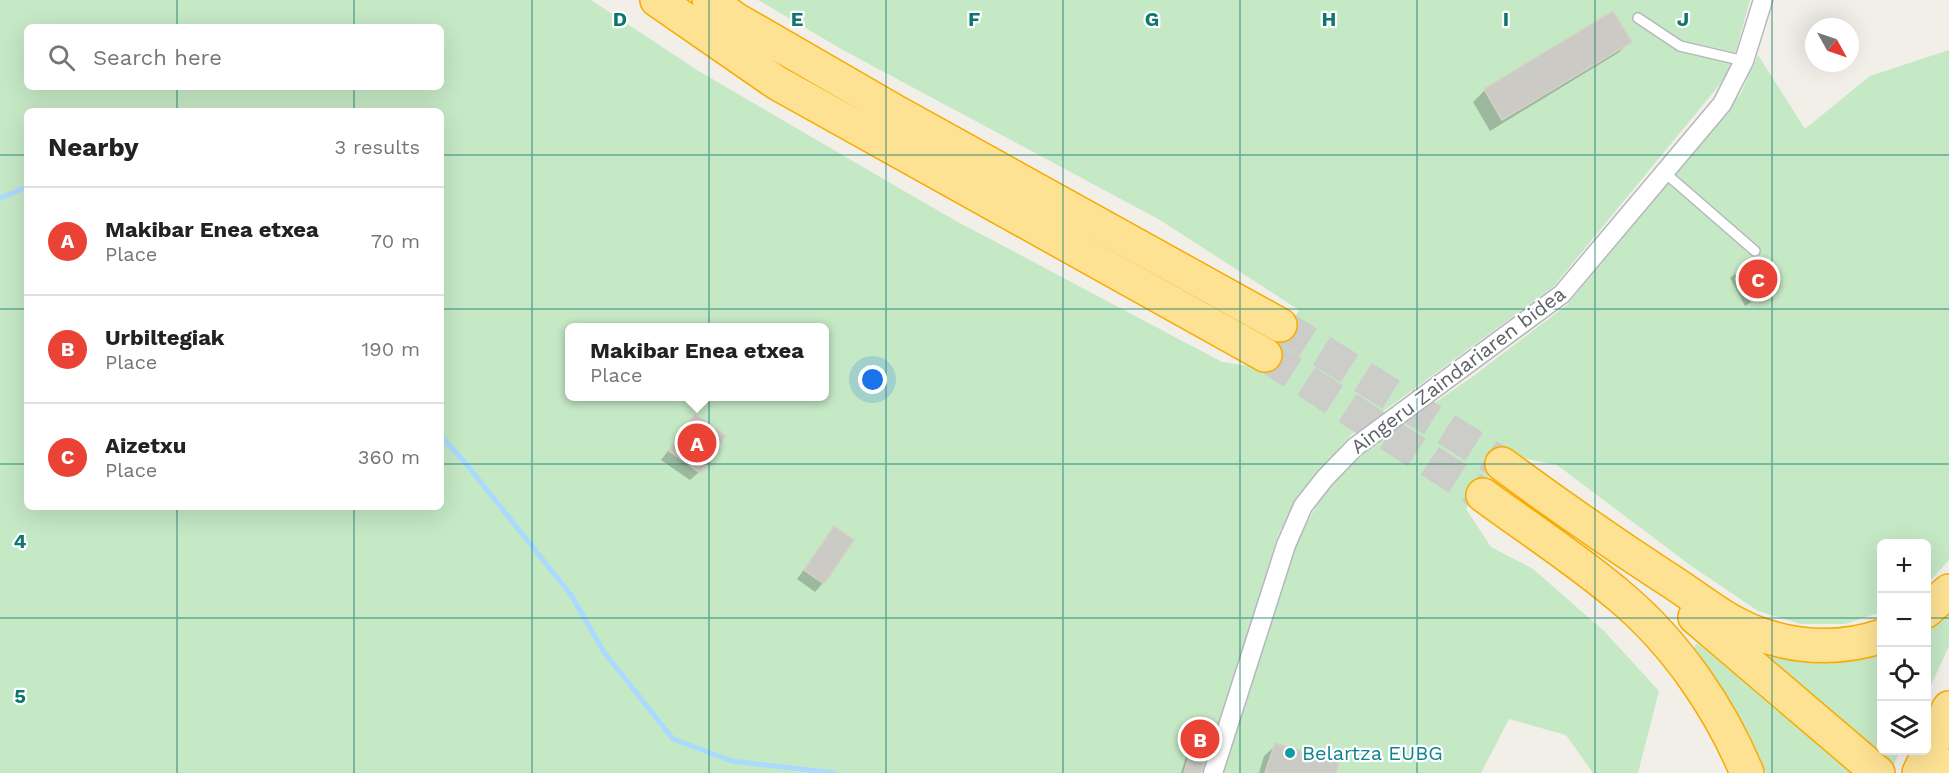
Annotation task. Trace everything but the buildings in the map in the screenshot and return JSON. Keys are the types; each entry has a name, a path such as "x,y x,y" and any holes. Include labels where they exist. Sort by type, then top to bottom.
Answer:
{"highway":[{"path":"632,0 725,50"},
{"path":"657,0 725,50 777,83 1265,355"},
{"path":"709,0 735,19 896,112 1280,325"},
{"path":"1502,464 1595,533 1725,618 1783,641 1830,646 1877,637"},
{"path":"1482,495 1623,599 1676,653 1737,749 1747,773"},
{"path":"1595,533 1878,773"},
{"path":"1931,607 1949,591"},
{"path":"1707,699 1732,773"},
{"path":"1919,773 1949,708"},
{"path":"1946,773 1949,766"}],"street":[{"name":"Aingeru Zaindariaren bidea","path":"1213,773 1286,545 1311,497 1355,447 1387,421 1562,294 1722,104 1744,61 1763,0"}],"lane":[{"path":"1638,18 1680,46 1744,61"},
{"path":"1664,172 1755,251"}],"green space":[{"path":"0,0 591,0 697,70 956,221 1222,362 1264,368 1299,310 1160,220 843,50 758,0 1750,0 1730,72 1553,287 1351,435 1300,494 1278,535 1206,773 0,773"},
{"path":"1949,50 1949,560 1931,580 1931,539 1877,539 1877,613 1845,624 1801,624 1758,611 1690,565 1557,465 1503,454 1466,509 1491,547 1533,569 1604,631 1659,691 1638,773 1593,773 1566,735 1509,719 1481,773 1222,773 1294,546 1325,491 1361,454 1472,377 1567,305 1724,116 1741,93 1758,55 1805,129 1870,76"},
{"path":"1949,608 1949,646 1931,685 1931,647 1931,623"},
{"path":"1697,643 1751,687 1770,655 1832,662 1877,653 1877,755 1898,755 1890,773 1766,773 1750,735 1692,651"}],"waterway":[{"path":"0,198 24,188"},
{"path":"444,439 571,595 604,652 673,739 732,761 835,773"}],"tunnel":[{"path":"1280,325 1502,464"},
{"path":"1265,355 1483,495"}],"place":[{"name":"Aizetxu","path":"1758,279"},
{"name":"Makibar Enea etxea","path":"697,443"},
{"name":"Urbiltegiak","path":"1200,739"},
{"name":"Belartza EUBG","path":"1290,753"}]}
